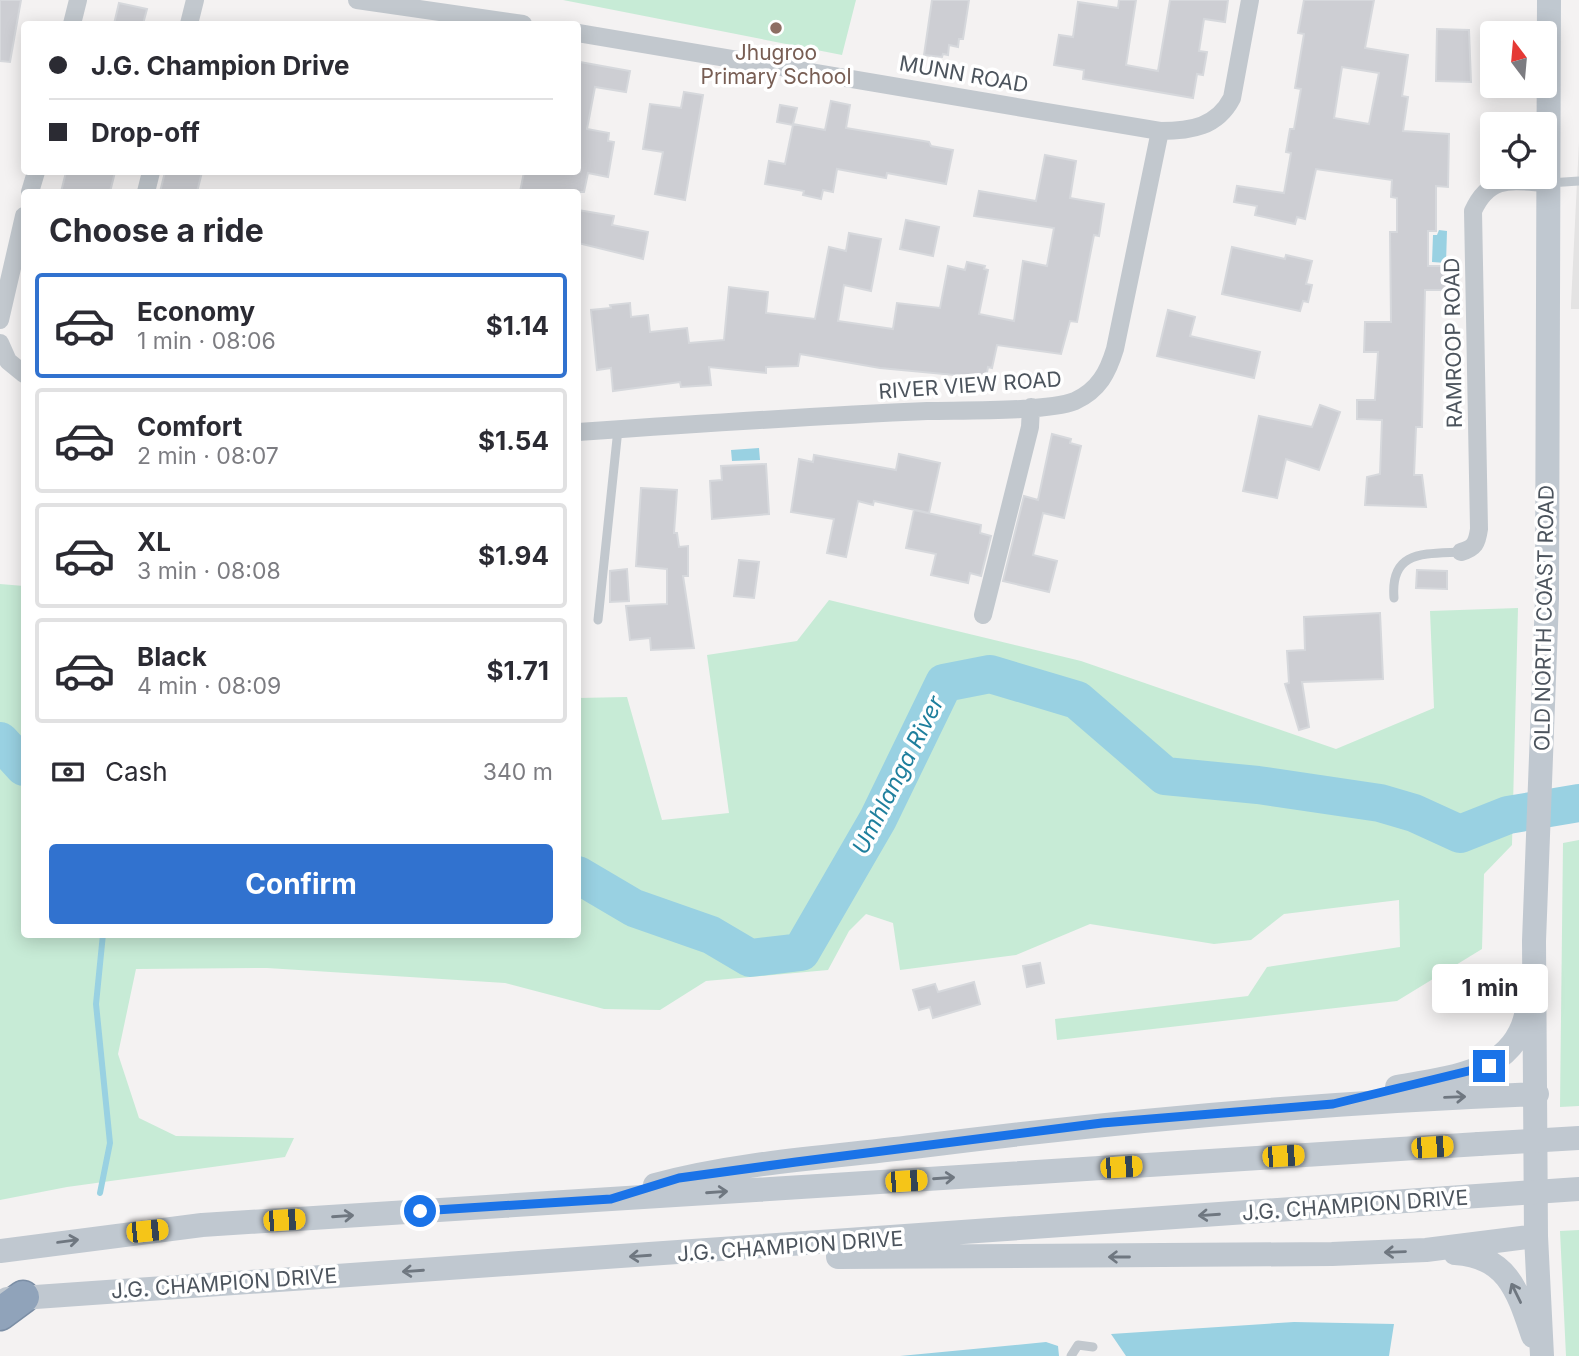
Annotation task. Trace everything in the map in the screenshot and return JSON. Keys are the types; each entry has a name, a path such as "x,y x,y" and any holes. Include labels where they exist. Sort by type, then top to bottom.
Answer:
{"street":[{"path":"73,21 78,0"},
{"path":"190,21 195,0"},
{"path":"357,0 502,21"},
{"name":"MUNN ROAD","path":"581,34 1160,131 1188,131 1210,123 1225,113 1239,70 1250,0"},
{"name":"OLD NORTH COAST ROAD","path":"1548,112 1549,0"},
{"name":"RIVER VIEW ROAD","path":"581,432 815,416 1031,407 1075,401 1097,386 1107,374 1160,131"},
{"name":"RAMROOP ROAD","path":"1461,552 1471,549 1477,543 1479,529 1474,211 1486,189"},
{"name":"OLD NORTH COAST ROAD","path":"1541,1356 1536,1236 1534,941 1547,599 1547,189"},
{"path":"0,320 21,229"},
{"path":"0,343 8,361 21,372"},
{"path":"983,615 1030,427 1031,407"},
{"path":"1333,1104 1381,1090 1467,1073 1489,1066 1503,1056 1526,1020 1534,941"},
{"path":"611,1199 679,1178 1102,1123 1333,1104 1537,1094"},
{"path":"0,1251 202,1225 1579,1138"},
{"name":"J.G. CHAMPION DRIVE","path":"8,1304 1579,1189"},
{"path":"765,1248 822,1257 1239,1256 1426,1250 1536,1236"},
{"path":"1426,1250 1464,1253 1488,1261 1505,1273 1524,1309 1541,1356"}],"lane":[{"path":"1557,182 1579,181"},
{"path":"598,620 618,429"},
{"path":"1394,598 1392,580 1398,568 1408,558 1461,552"},
{"path":"1071,1356 1078,1345 1093,1347"}],"shaded area":[{"path":"1579,142 1579,309 1571,309 1571,304"}],"green space":[{"name":"Jhugroo Primary School","path":"563,0 856,0 842,55"},
{"path":"0,584 21,586 21,938 581,938 581,698 627,697 662,820 729,813 707,655 797,641 829,600 1081,661 1336,749 1434,708 1430,611 1518,608 1512,845 1484,874 1482,949 1397,1001 1057,1040 1055,1019 1248,996 1267,967 1400,947 1399,900 1284,914 1251,940 1214,944 1090,924 1016,955 900,970 893,923 866,914 849,931 828,970 706,981 660,1010 604,1009 505,983 267,968 136,969 118,1054 139,1118 176,1136 294,1138 285,1157 67,1187 0,1200"},
{"path":"1579,840 1579,1106 1560,1107 1563,843"},
{"path":"1579,1230 1579,1356 1566,1356 1560,1231"}],"water":[{"path":"1439,230 1447,231 1446,263 1432,262 1433,235 1437,235"},
{"path":"759,448 760,460 732,461 731,450"},
{"path":"1294,1322 1394,1324 1389,1356 1126,1356 1111,1334"},
{"path":"1046,1342 1058,1346 1059,1356 900,1356"}],"building":[{"path":"0,0 21,0 10,62 0,61"},
{"path":"932,0 969,0 963,39 959,39 958,47 949,45 948,55 943,54 942,57 924,55"},
{"path":"1119,0 1136,0 1126,65 1158,71 1170,0 1228,0 1225,22 1204,19 1199,51 1207,52 1203,75 1197,74 1193,98 1083,79 1084,70 1054,65 1059,35 1073,37 1078,2 1118,8"},
{"path":"1304,0 1374,0 1365,48 1408,55 1402,96 1408,97 1403,131 1449,134 1448,187 1436,186 1436,231 1428,231 1428,266 1450,266 1450,290 1425,290 1422,427 1416,427 1414,475 1422,475 1426,507 1365,505 1367,477 1380,474 1382,420 1357,419 1357,400 1375,400 1378,352 1364,352 1365,322 1391,322 1390,232 1397,232 1397,198 1391,197 1392,180 1316,169 1305,219 1297,217 1295,224 1255,215 1257,206 1234,202 1237,186 1284,193 1291,153 1286,152 1290,129 1294,129 1301,89 1295,88 1304,34 1298,33","holes":["1342,67 1379,73 1369,124 1334,118"]},
{"path":"119,3 147,9 144,21 115,21"},
{"path":"1437,29 1469,30 1471,82 1436,81"},
{"path":"581,62 630,71 626,92 595,87 587,129 609,133 608,141 614,142 608,177 588,173 584,192 581,192 581,189 521,189 523,175 581,175"},
{"path":"684,92 703,95 685,200 655,194 663,152 643,149 650,104 681,108"},
{"path":"831,101 850,105 846,128 929,142 931,146 953,150 946,184 887,173 886,178 837,169 833,192 823,190 821,199 803,195 804,191 765,184 769,161 785,164 793,125 777,122 780,105 797,108 793,124 825,130"},
{"path":"1045,155 1076,161 1070,198 1104,204 1099,236 1094,235 1077,322 1070,321 1061,354 997,345 992,368 988,367 986,378 880,368 800,354 798,366 766,367 766,373 709,367 711,385 681,387 680,382 613,391 611,368 597,370 591,310 611,308 610,305 630,303 631,317 648,315 650,332 687,328 689,343 724,340 729,287 768,292 766,313 815,319 829,247 846,251 849,233 881,239 871,291 844,285 838,321 893,329 897,303 940,308 948,266 965,270 967,262 985,266 984,269 988,270 979,314 1014,321 1023,261 1047,266 1054,228 974,216 979,191 1036,201"},
{"path":"65,175 114,175 111,189 62,189"},
{"path":"164,175 201,175 198,189 161,189"},
{"path":"581,210 614,216 612,225 648,232 643,259 581,244"},
{"path":"906,220 939,227 933,256 900,249"},
{"path":"1232,247 1285,259 1286,255 1312,261 1306,284 1312,285 1308,302 1303,301 1300,311 1222,294"},
{"path":"1168,310 1195,317 1190,336 1260,352 1254,378 1157,356"},
{"path":"1320,405 1340,412 1319,470 1286,459 1277,498 1243,491 1259,416 1312,427"},
{"path":"1052,434 1071,439 1070,443 1081,446 1064,518 1043,513 1033,555 1057,561 1049,592 1003,581 1024,496 1038,500"},
{"path":"899,454 940,463 929,513 874,501 873,505 858,501 846,557 827,553 834,519 791,512 799,459 813,462 814,455 896,470"},
{"path":"766,464 769,514 712,519 710,481 722,480 721,466"},
{"path":"641,488 677,490 674,533 677,533 679,547 688,546 688,576 683,576 694,648 651,650 650,638 630,640 626,606 667,604 667,569 636,566"},
{"path":"914,510 981,525 980,533 991,536 981,576 970,573 968,583 931,575 936,554 906,548"},
{"path":"739,560 759,562 754,598 734,596"},
{"path":"627,569 629,601 610,602 610,571"},
{"path":"1417,570 1447,571 1447,589 1416,588"},
{"path":"1380,613 1383,679 1302,682 1309,727 1299,730 1285,684 1289,683 1287,651 1305,650 1304,617"},
{"path":"1040,963 1044,983 1027,987 1023,966"},
{"path":"974,982 980,1004 933,1018 930,1007 919,1010 913,990 935,984 938,992"}],"waterway":[{"name":"Umhlanga River","path":"581,877 634,908 711,935 750,958 801,952 878,819 944,683 990,674 1077,700 1165,776 1258,785 1380,803 1414,813 1460,834 1508,815 1579,803"},
{"name":"Umhlanga River","path":"0,741 21,764"},
{"path":"100,1193 110,1143 96,1004 103,938"}],"place":[{"name":"Jhugroo Primary School","path":"776,28"}],"route":[{"path":"420,1211 611,1199 679,1178 796,1162 1102,1123 1333,1104 1381,1090 1489,1066"}]}
